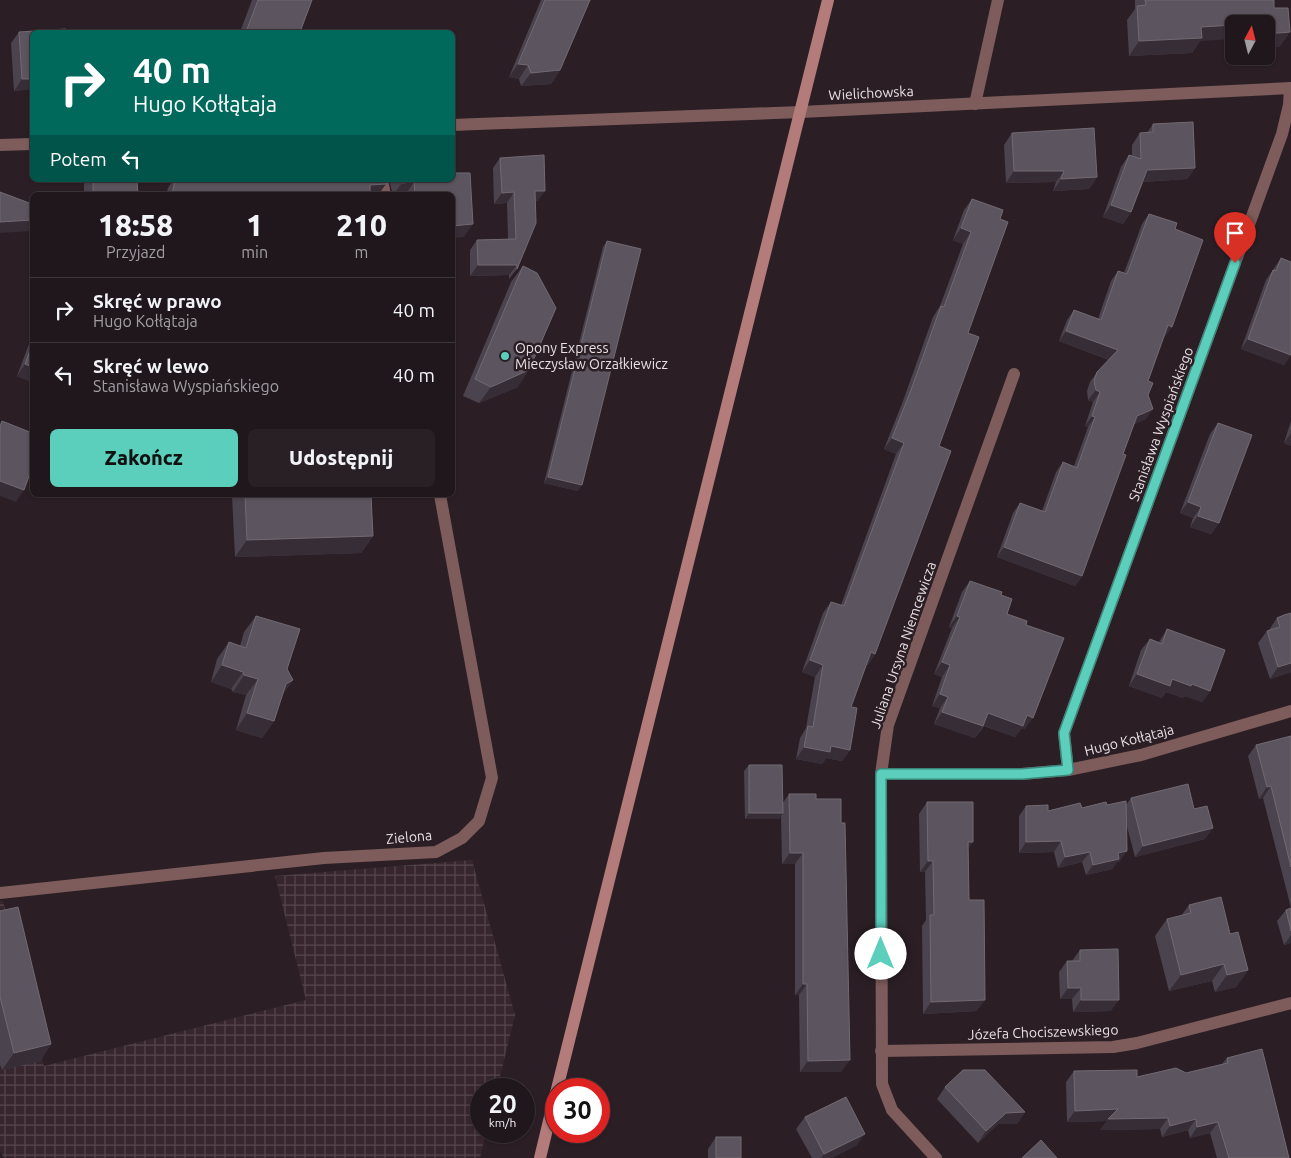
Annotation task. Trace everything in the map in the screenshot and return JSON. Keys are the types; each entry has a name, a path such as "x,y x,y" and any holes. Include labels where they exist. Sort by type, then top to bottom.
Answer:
{"main road":[{"path":"560,1078 828,0"},
{"path":"540,1158 545,1138"}],"street":[{"path":"975,104 998,0"},
{"name":"Wielichowska","path":"455,125 801,112 1290,88"},
{"name":"Stanisława Wyspiańskiego","path":"1068,770 1064,733 1282,134 1289,105 1290,88"},
{"path":"0,145 30,144"},
{"name":"Juliana Ursyna Niemcewicza","path":"936,1158 892,1110 882,1084 881,774 888,725 1014,374"},
{"name":"Zielona","path":"0,893 324,858 436,852 462,838 479,821 492,778 440,497"},
{"name":"Hugo Kołłątaja","path":"881,774 1022,774 1068,770 1141,755 1291,711"},
{"name":"Józefa Chociszewskiego","path":"881,1051 1113,1047 1137,1043 1291,1003"}],"shaded area":[{"path":"472,860 515,1015 500,1078 470,1078 470,1143 483,1143 480,1158 4,1158 0,1151 0,901 3,901 44,1066 306,1000 275,876"}],"building":[{"path":"258,0 312,0 301,30 247,30"},
{"path":"545,0 590,0 560,70 531,73 528,65 518,64"},
{"path":"1145,0 1274,0 1274,8 1288,8 1290,32 1275,33 1275,15 1225,15 1225,26 1201,27 1202,38 1139,41 1137,6 1146,5"},
{"path":"30,31 30,79 22,79 19,32"},
{"path":"1193,122 1195,168 1147,170 1131,212 1111,205 1129,155 1141,159 1140,133 1153,132 1153,124"},
{"path":"1094,128 1097,177 1061,179 1064,171 1014,171 1012,133"},
{"path":"544,155 545,191 535,191 536,223 517,269 517,265 478,265 477,240 516,239 514,192 502,193 500,158"},
{"path":"455,173 470,173 473,224 455,226 455,192 415,192 414,182 455,182"},
{"path":"93,182 137,182 138,192 93,192"},
{"path":"175,182 386,182 386,184 370,185 370,192 173,192"},
{"path":"0,192 30,203 30,220 0,222"},
{"path":"972,199 1003,210 1000,219 1008,222 968,333 979,337 939,446 951,451 875,654 871,652 851,707 857,708 850,750 831,746 830,752 804,747 808,726 813,727 823,665 810,660 831,602 844,606 904,443 892,438 941,306 944,307 971,232 961,228"},
{"path":"1149,214 1177,223 1175,229 1203,240 1172,327 1168,325 1148,381 1153,383 1148,395 1153,409 1137,416 1123,454 1126,455 1082,576 1004,547 1020,503 1045,512 1063,462 1077,468 1095,417 1092,416 1100,392 1096,390 1094,381 1097,372 1118,350 1066,331 1074,310 1101,320 1118,271 1127,274"},
{"path":"607,241 641,249 582,485 548,477"},
{"path":"1281,258 1291,262 1291,355 1248,339 1273,270 1276,271"},
{"name":"Opony Express Mieczysław Orzałkiewicz","path":"523,266 537,273 556,308 529,370 491,387 475,379"},
{"path":"30,350 30,366 25,364"},
{"path":"2,421 30,432 30,474 24,490 0,481 0,426"},
{"path":"1218,423 1252,435 1219,523 1198,516 1201,507 1188,502"},
{"path":"245,497 371,497 373,536 247,540"},
{"path":"970,581 1002,592 1001,595 1012,599 1007,614 1027,621 1026,625 1064,638 1033,718 1027,715 1023,726 988,713 983,726 942,712 948,697 940,694 950,665 942,662 960,617 957,616"},
{"path":"1291,613 1291,663 1278,667 1267,631 1280,627 1277,618"},
{"path":"256,616 300,629 287,669 293,680 286,684 274,721 247,713 258,679 222,665 229,642 246,648"},
{"path":"1167,629 1225,650 1210,691 1172,679 1170,686 1137,674 1150,639 1162,644"},
{"path":"1291,736 1291,867 1271,786 1267,787 1256,745"},
{"path":"749,765 782,765 783,813 749,813"},
{"path":"1188,784 1194,809 1207,806 1213,828 1143,846 1131,798"},
{"path":"789,794 816,794 816,799 841,799 841,823 845,823 850,1060 808,1061 807,984 803,984 803,853 790,853"},
{"path":"1126,801 1127,851 1118,853 1119,859 1093,865 1090,852 1065,857 1061,841 1026,842 1026,806 1048,805 1048,811 1080,803 1082,808 1106,802 1107,805"},
{"path":"927,802 973,802 973,842 968,842 969,900 984,900 985,1000 931,1002 930,915 934,915 933,861 928,861"},
{"path":"1221,897 1230,934 1238,932 1248,970 1227,975 1224,964 1181,975 1167,919 1191,913 1189,905"},
{"path":"18,907 51,1044 14,1053 0,997 0,911"},
{"path":"1291,908 1291,931 1286,910"},
{"path":"1118,949 1119,1000 1081,1000 1081,988 1068,988 1067,961 1080,961 1080,950"},
{"path":"1262,1049 1289,1158 1229,1158 1218,1122 1197,1127 1196,1119 1170,1126 1168,1118 1108,1119 1118,1109 1075,1111 1074,1071 1137,1070 1137,1077 1176,1068 1186,1073 1228,1063 1227,1058"},
{"path":"963,1070 985,1070 1025,1112 1006,1113 986,1131 945,1087"},
{"path":"846,1097 865,1134 824,1154 805,1117"},
{"path":"716,1137 741,1137 741,1158 716,1158"},
{"path":"1041,1140 1057,1158 1022,1158"}],"place":[{"name":"Opony Express Mieczysław Orzałkiewicz","path":"505,356"}],"route":[{"path":"881,954 881,774 1022,774 1068,770 1064,733 1235,263"}]}
